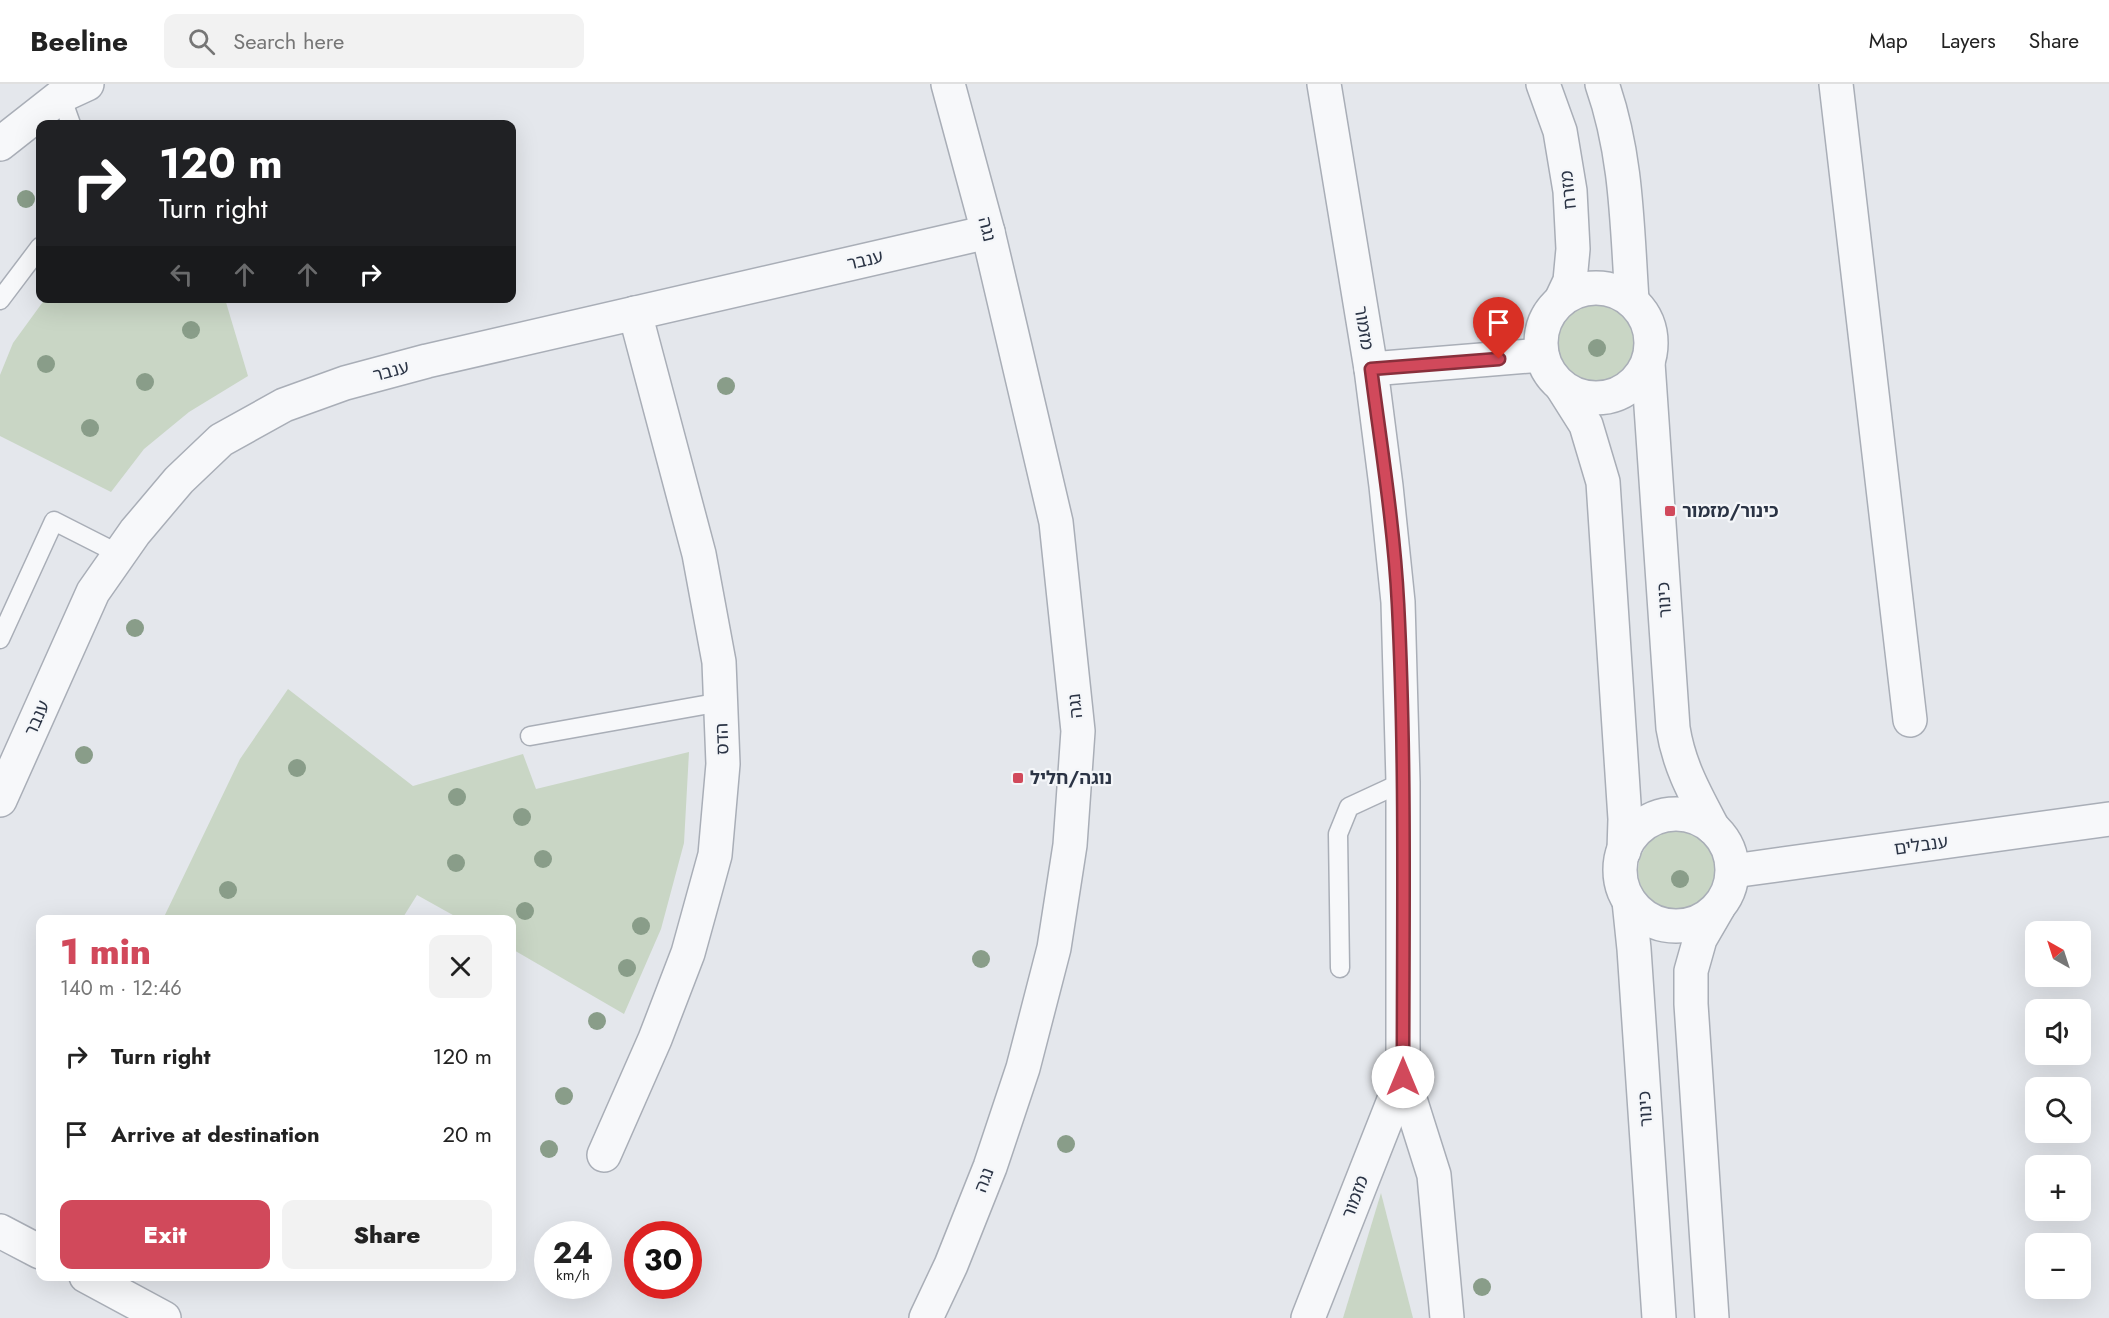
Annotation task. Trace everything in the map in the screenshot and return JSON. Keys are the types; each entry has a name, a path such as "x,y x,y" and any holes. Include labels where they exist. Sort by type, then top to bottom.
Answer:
{"street":[{"name":"נגה","path":"926,1318 951,1265 990,1167 1026,1058 1054,948 1070,845 1078,731 1056,522 988,232 948,84"},
{"name":"מזמור","path":"1324,84 1371,369 1398,602 1403,782 1403,1077 1434,1175 1447,1318"},
{"name":"מזרח","path":"1543,84 1560,131 1570,191 1573,249 1570,281 1562,298"},
{"path":"1602,84 1613,117 1625,184 1632,300"},
{"path":"1836,84 1910,720"},
{"path":"42,120 73,102"},
{"path":"0,144 36,123"},
{"name":"ענבר","path":"0,800 93,592 135,532 178,480 221,440 284,405 345,383 428,361 988,232"},
{"path":"1562,387 1577,395 1594,399 1626,390 1639,378 1648,363 1652,347 1650,329 1644,313 1632,300 1616,290 1598,287 1579,290 1562,298 1551,310 1543,324 1540,339 1542,356 1549,373 1562,387 1586,425 1603,482 1625,819 1624,851 1620,868 1622,885 1629,901 1640,914 1655,922 1672,926 1689,925 1705,919 1718,908"},
{"name":"הדס","path":"604,1155 655,1040 688,953 715,855 723,764 719,662 699,554 635,313"},
{"path":"1371,369 1542,356"},
{"name":"כינור","path":"1648,363 1676,751 1713,828"},
{"path":"1624,851 1632,835 1646,823 1662,815 1680,814 1698,818 1713,828 1724,840 1731,855 1733,871 1726,897 1700,939 1691,971 1691,1004 1712,1318"},
{"name":"ענבלים","path":"1733,871 2109,819"},
{"name":"כינור","path":"1629,901 1659,1318"},
{"name":"מזמור","path":"1308,1318 1403,1077"},
{"path":"0,1231 36,1250"},
{"path":"95,1281 164,1318"}],"lane":[{"path":"0,300 36,253"},
{"path":"0,639 54,521 119,554"},
{"path":"530,736 721,702"},
{"path":"1340,968 1338,834 1349,807 1403,782"}],"green space":[{"path":"1595,301 1611,305 1624,313 1632,326 1636,342 1632,358 1624,371 1611,379 1595,383 1579,379 1566,371 1558,358 1554,342 1558,326 1566,313 1579,305"},
{"path":"42,303 226,303 248,376 189,412 144,449 111,492 0,436 0,375 13,343"},
{"path":"288,689 413,786 523,754 536,789 689,752 684,843 661,929 624,1014 516,951 516,915 453,915 417,895 404,915 165,915 240,759"},
{"path":"1679,830 1695,833 1708,842 1717,855 1720,871 1717,887 1708,900 1695,909 1679,912 1663,909 1650,900 1641,887 1638,871 1641,855 1650,842 1663,833"},
{"path":"1381,1193 1413,1318 1343,1318"}],"place":[{"name":"כינור/מזמור","path":"1670,511"},
{"name":"נוגה/חליל","path":"1018,778"}],"route":[{"path":"1403,1077 1403,782 1398,602 1371,369 1499,359"}]}
